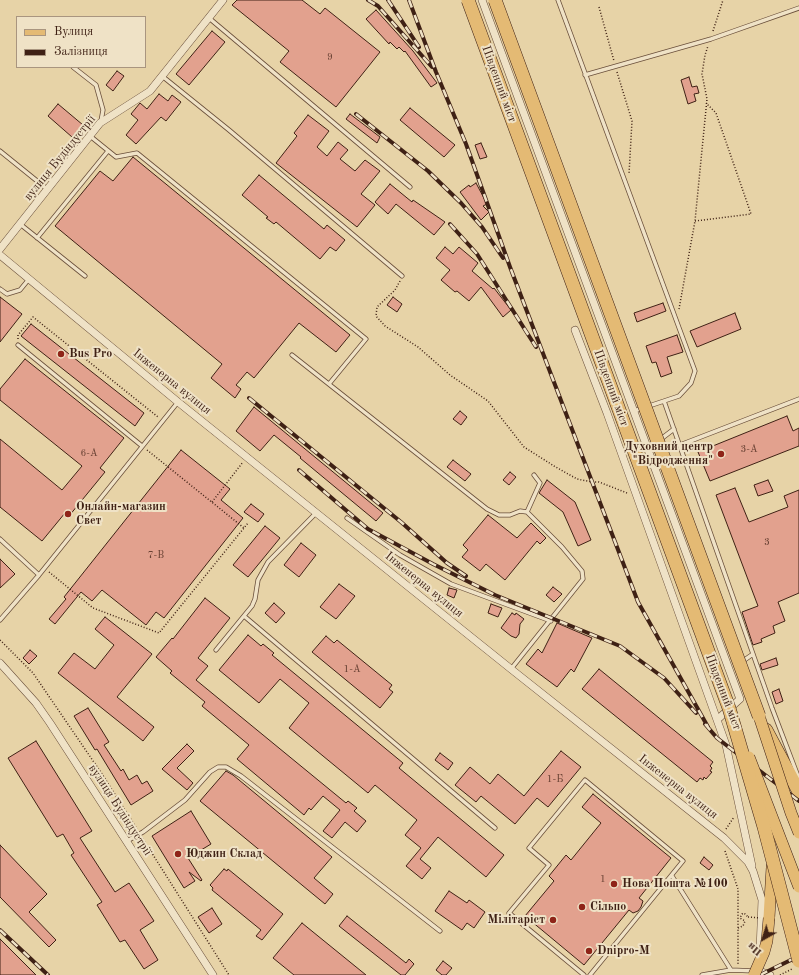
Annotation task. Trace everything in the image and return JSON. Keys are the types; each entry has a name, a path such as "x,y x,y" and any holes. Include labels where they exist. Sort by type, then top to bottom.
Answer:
{"highway":[{"name":"Південний міст","path":"468,0 729,708"},
{"name":"Південний міст","path":"495,0 759,716"},
{"path":"729,708 772,859 796,965"},
{"path":"759,716 799,792"}],"main road":[{"name":"Південний міст","path":"729,708 799,887"},
{"name":"Південний міст","path":"759,716 799,833"},
{"path":"757,974 766,942 772,859"}],"street":[{"name":"вулиця Будіндустрії","path":"0,249 100,123 150,91 224,0"},
{"path":"482,0 740,699 718,719"},
{"name":"Інженерна вулиця","path":"0,255 178,402 724,838 748,862 753,871 762,900 762,932 757,974"},
{"path":"575,330 718,719 726,745 753,871"},
{"name":"вулиця Будіндустрії","path":"0,662 36,703 50,723 213,975"},
{"path":"757,974 770,975"}],"lane":[{"path":"558,0 695,371 691,383 679,396 634,412"},
{"path":"585,75 711,39 799,8"},
{"path":"209,18 410,187"},
{"path":"74,68 96,85 103,110 100,123"},
{"path":"162,76 229,130 402,276"},
{"path":"90,136 116,157 137,153 366,339 328,384"},
{"path":"0,151 47,190"},
{"path":"37,238 108,151"},
{"path":"20,224 85,276"},
{"path":"0,289 7,294 20,290 29,279"},
{"path":"18,346 142,446"},
{"path":"292,355 487,509 499,515 510,515 520,511 527,512 562,547 582,571 583,579 551,621 511,669"},
{"path":"680,444 799,399"},
{"path":"664,401 753,654 799,779"},
{"path":"0,620 39,575 178,402"},
{"path":"648,448 674,429"},
{"path":"527,512 540,483 534,475"},
{"path":"216,650 252,606 255,599 258,580 268,562 316,513"},
{"path":"347,518 400,555 451,584 551,621"},
{"path":"0,539 39,575"},
{"path":"244,616 495,828"},
{"path":"730,670 753,654"},
{"path":"127,841 185,800 210,772 218,767 226,767 241,776 440,931"},
{"path":"584,975 509,913 549,865 529,848 585,780 683,861 590,975"},
{"path":"672,876 731,970"},
{"path":"702,975 731,970 757,974"}],"path":[{"path":"677,323 695,221 706,104 702,74 705,55 724,0"},
{"path":"599,7 632,121 628,192"},
{"path":"695,221 751,214 716,113 706,104"},
{"path":"402,276 395,290 377,308 376,316 385,326 418,347 450,375 488,401 524,447 577,479 599,482 631,494"},
{"path":"18,346 18,336 33,317 163,421"},
{"path":"142,446 244,528"},
{"path":"212,502 244,461"},
{"path":"44,568 93,608 159,633 248,523"},
{"path":"0,640 34,673 102,774 229,975"},
{"path":"725,831 740,807"},
{"path":"737,970 738,888"},
{"path":"738,928 743,926 745,921 740,918 742,914 744,912 748,917"},
{"path":"780,975 796,965"}],"building":[{"path":"237,0 302,0 320,14 325,8 380,52 336,107 280,62 289,51 232,5"},
{"path":"376,10 413,51 437,83 431,87 405,51 404,52 399,47 397,49 390,42 389,44 366,19"},
{"path":"212,31 225,42 189,85 176,74"},
{"path":"117,71 124,76 113,91 106,85"},
{"path":"689,77 692,87 697,86 699,93 694,94 696,101 688,104 681,80"},
{"path":"159,94 168,101 172,95 181,102 166,121 161,117 136,144 126,135 138,120 131,114 140,103 147,109"},
{"path":"58,104 83,125 72,137 48,116"},
{"path":"410,108 455,145 444,157 400,120"},
{"path":"350,114 380,137 377,143 346,119"},
{"path":"308,115 329,131 317,147 327,156 338,142 348,150 340,159 355,171 365,160 380,171 361,194 375,205 357,227 276,163 297,136 294,133"},
{"path":"481,143 487,157 480,159 475,145"},
{"path":"133,157 350,335 336,352 299,323 254,378 247,372 236,385 241,389 235,398 211,378 222,364 55,226 100,171 113,181"},
{"path":"259,175 324,229 327,225 345,240 336,251 330,247 320,259 276,222 274,224 266,218 268,217 242,195"},
{"path":"476,183 487,204 483,206 489,212 481,220 460,192 469,185 470,187"},
{"path":"390,184 412,202 413,200 445,222 434,235 396,204 388,214 375,202"},
{"path":"445,247 453,254 459,247 478,263 472,271 493,289 494,288 511,310 503,317 481,287 469,301 441,280 450,270 436,258"},
{"path":"0,297 22,314 0,342"},
{"path":"393,297 402,304 397,312 387,305"},
{"path":"663,303 666,311 637,322 634,313"},
{"path":"735,313 741,329 697,347 690,331"},
{"path":"31,324 144,413 135,426 21,336"},
{"path":"677,335 683,352 667,357 672,373 661,377 656,362 652,363 646,346"},
{"path":"25,359 124,438 100,468 105,472 69,516 65,513 42,541 0,507 0,439 62,490 82,466 0,400 0,389"},
{"path":"254,407 383,513 376,521 274,435 260,451 236,431"},
{"path":"460,411 467,417 461,425 453,419"},
{"path":"787,416 793,431 799,428 799,446 710,481 698,452"},
{"path":"181,450 230,489 221,500 243,518 164,618 156,612 146,625 102,590 92,601 81,592 55,624 49,619 66,599 64,597"},
{"path":"453,460 471,474 465,481 447,467"},
{"path":"510,472 516,477 509,485 503,480"},
{"path":"547,480 575,502 591,540 578,546 563,512 539,493"},
{"path":"768,480 773,491 758,496 754,485"},
{"path":"735,488 749,522 788,507 784,496 799,490 799,593 778,602 785,621 773,626 775,633 761,639 762,642 753,645 742,612 758,606 716,495"},
{"path":"251,504 264,514 258,522 244,512"},
{"path":"488,515 517,538 531,523 546,538 540,544 537,541 505,580 486,564 480,571 462,557 468,550 463,545"},
{"path":"265,526 280,538 248,577 233,565"},
{"path":"301,543 316,555 299,577 284,565"},
{"path":"0,559 15,574 0,588"},
{"path":"339,584 355,596 336,619 320,607"},
{"path":"553,587 562,594 554,602 546,595"},
{"path":"449,588 457,590 454,598 447,595"},
{"path":"205,598 230,618 198,658 208,666 196,680 346,803 348,801 357,808 354,811 366,821 357,832 345,822 332,838 323,831 340,810 323,796 311,810 309,808 304,815 237,759 249,745 202,706 205,702 170,673 172,671 156,657 172,638 173,639"},
{"path":"274,603 285,613 276,623 265,613"},
{"path":"491,604 502,608 498,617 488,613"},
{"path":"512,613 515,615 516,613 524,619 520,624 519,634 516,638 501,628"},
{"path":"105,617 152,654 117,697 154,727 143,741 58,673 74,653 95,669 114,645 95,629"},
{"path":"557,623 592,638 574,672 571,669 557,687 526,664 538,649 542,653"},
{"path":"248,635 261,646 263,644 274,653 272,655 403,763 399,768 504,855 486,877 438,837 420,859 431,868 422,879 406,866 421,848 405,835 417,820 375,785 368,793 289,728 309,703 280,679 259,703 219,670"},
{"path":"326,636 334,643 337,640 392,685 389,689 393,692 380,708 312,652"},
{"path":"30,650 37,656 29,664 23,658"},
{"path":"776,658 778,665 762,670 760,664"},
{"path":"599,669 713,762 710,766 712,768 710,771 712,772 706,779 704,777 703,780 700,778 697,782 582,689"},
{"path":"779,689 783,701 776,704 772,692"},
{"path":"88,708 109,742 104,745 121,771 123,769 129,780 137,775 142,784 147,781 153,791 131,805 97,749 95,750 74,716"},
{"path":"36,741 92,831 80,838 115,892 129,883 154,921 140,930 158,960 144,969 125,940 120,942 97,905 102,902 71,855 74,853 63,834 57,837 8,758"},
{"path":"187,744 194,751 177,768 193,783 187,790 162,769"},
{"path":"561,751 581,767 548,807 537,798 515,824 481,796 476,802 455,785 470,767 490,784 498,774 524,796"},
{"path":"440,753 453,763 448,770 435,760"},
{"path":"226,771 233,775 332,857 314,878 333,894 325,904 200,801"},
{"path":"593,794 671,858 639,898 643,901 638,911 633,913 629,910 584,965 525,916 554,881 549,876 566,855 571,860 601,823 582,807"},
{"path":"191,811 211,844 188,858 202,880 201,881 189,872 195,881 184,888 152,836"},
{"path":"0,845 47,894 29,912 56,940 49,947 0,897"},
{"path":"704,857 713,865 709,870 700,863"},
{"path":"224,869 227,871 228,869 283,914 262,940 256,936 261,930 212,890 213,888 210,885"},
{"path":"449,891 467,903 469,900 485,912 474,928 467,923 462,930 435,911"},
{"path":"212,908 222,924 209,933 198,917"},
{"path":"347,916 406,963 409,959 414,964 405,975 401,975 339,926"},
{"path":"302,923 366,975 294,975 273,958"},
{"path":"0,939 36,975 0,975"},
{"path":"443,961 452,968 446,975 442,975 436,970"}],"railway":[{"path":"368,0 378,6 432,67"},
{"path":"388,0 419,47"},
{"path":"409,0 436,72 466,144 510,267 638,602 708,727"},
{"path":"356,114 428,171 461,203 482,227 503,258"},
{"path":"450,224 477,254 536,347"},
{"path":"249,398 401,522 447,563 466,576"},
{"path":"299,470 368,529 495,595 620,646 664,678 696,713"},
{"path":"705,724 717,738 799,801"},
{"path":"0,930 48,975"},
{"path":"760,975 799,956"}],"place":[{"name":"Bus Pro","path":"61,354"},
{"name":"Духовний центр \"Відродження\"","path":"721,454"},
{"name":"Онлайн-магазин Свет","path":"68,514"},
{"name":"Юджин Склад","path":"178,854"},
{"name":"Нова Пошта №100","path":"614,884"},
{"name":"Сільпо","path":"582,907"},
{"name":"Мілітаріст","path":"553,920"},
{"name":"Dnipro-M","path":"589,951"}]}
